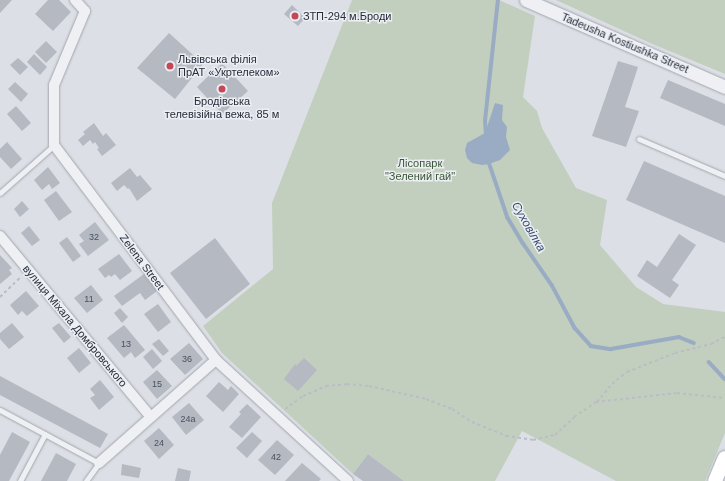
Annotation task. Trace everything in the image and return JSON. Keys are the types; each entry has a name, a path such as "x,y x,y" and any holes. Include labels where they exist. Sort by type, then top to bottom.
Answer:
{"main road":[{"path":"714,481 725,458"}],"street":[{"path":"54,145 54,85 85,10 75,0"},
{"name":"Tadeusha Kostiushka Street","path":"526,0 725,86"},
{"name":"Zelena Street","path":"54,145 216,360 348,481"},
{"name":"вулиця Міхала Домбровського","path":"0,236 150,416"},
{"path":"99,463 150,416 216,360"}],"lane":[{"path":"639,139 725,176"},
{"path":"0,193 54,145"},
{"path":"0,410 99,463 86,481"},
{"path":"20,481 45,434"}],"path":[{"path":"0,297 29,270"},
{"path":"275,415 303,396 326,386 346,384 369,386 426,399 452,409 472,422 506,436 533,440 555,435 574,417 596,402 612,384 627,372 675,353 711,344 725,337"},
{"path":"596,402 677,393 725,398"}],"green space":[{"name":"Лісопарк \"Зелений гай\"","path":"352,0 499,0 535,16 523,97 537,111 542,128 576,188 607,200 600,245 636,287 663,304 725,312 725,433 705,481 616,481 522,431 495,481 404,481 368,454 353,474 222,353 203,326 273,269 272,203"},
{"path":"556,0 725,0 725,74 650,43"}],"water":[{"path":"495,103 503,105 502,120 507,127 506,137 510,150 500,160 489,164 482,165 472,163 467,158 465,150 467,143 485,133"}],"building":[{"path":"0,0 12,0 0,13"},
{"path":"48,0 59,0 71,12 53,31 35,14"},
{"name":"ЗТП-294 м.Броди","path":"292,5 305,18 298,26 284,14"},
{"name":"Львівська філія ПрАТ «Укртелеком»","path":"169,33 203,64 175,99 137,68"},
{"path":"46,41 57,52 46,63 35,52"},
{"path":"34,54 47,67 40,75 27,62"},
{"path":"18,58 28,67 20,75 10,65"},
{"path":"618,61 638,67 625,107 639,111 626,147 592,136"},
{"name":"Бродівська телевізійна вежа, 85 м","path":"222,63 248,91 222,114 197,87"},
{"path":"668,80 725,104 725,126 660,98"},
{"path":"15,82 28,94 21,102 8,89"},
{"path":"16,106 31,123 22,131 7,114"},
{"path":"94,123 103,136 106,133 116,145 102,156 97,149 99,148 95,142 93,144 90,140 83,146 78,140 85,134 83,132"},
{"path":"7,142 22,159 11,169 0,157 0,149"},
{"path":"644,161 725,196 725,243 626,200"},
{"path":"48,167 60,183 52,189 49,184 42,190 34,180"},
{"path":"130,168 137,177 140,175 152,189 137,201 129,188 128,189 124,185 117,191 111,183"},
{"path":"56,191 72,212 59,221 44,200"},
{"path":"22,201 29,209 20,217 14,209"},
{"path":"95,222 109,240 88,256 79,244 84,241 79,235"},
{"path":"29,226 40,240 32,246 21,233"},
{"path":"679,234 696,245 672,280 679,285 670,298 637,276 647,260 657,267"},
{"path":"67,237 81,256 73,262 59,243"},
{"path":"215,238 250,284 206,319 170,273"},
{"path":"119,254 132,271 120,280 115,274 111,277 109,275 105,278 98,269"},
{"path":"0,255 12,268 9,270 12,274 0,284"},
{"path":"144,274 157,291 145,300 140,293 122,306 114,296"},
{"path":"91,285 103,300 87,313 74,298"},
{"path":"26,291 39,306 27,316 22,311 18,315 10,305"},
{"path":"158,304 171,322 158,332 144,314"},
{"path":"120,308 128,317 122,323 114,313"},
{"path":"12,323 24,337 9,349 0,339 0,333"},
{"path":"59,323 71,337 64,343 52,328"},
{"path":"124,325 145,350 135,358 131,352 124,358 107,338"},
{"path":"159,339 169,351 163,356 152,344"},
{"path":"189,343 203,359 185,375 170,359"},
{"path":"79,348 91,363 79,373 67,358"},
{"path":"152,349 162,361 153,369 143,357"},
{"path":"304,358 317,370 298,391 284,379 295,364 296,366"},
{"path":"157,370 172,386 157,399 143,382"},
{"path":"0,376 108,434 100,448 0,395"},
{"path":"100,380 114,397 99,410 90,398 95,395 90,389"},
{"path":"219,382 228,390 231,386 239,394 223,412 206,396"},
{"path":"189,403 204,420 186,435 172,417"},
{"path":"247,404 261,417 242,438 229,427 241,414 239,412"},
{"path":"159,428 174,445 159,459 144,441"},
{"path":"12,432 30,442 9,481 0,481 0,455"},
{"path":"252,432 262,441 247,458 236,448"},
{"path":"277,440 294,455 275,475 258,460"},
{"path":"56,453 76,464 67,481 41,481"},
{"path":"368,454 404,481 363,481 353,474"},
{"path":"302,463 321,479 319,481 285,481"},
{"path":"122,464 141,468 139,478 121,475"},
{"path":"178,468 191,471 189,481 175,481"}],"waterway":[{"name":"Суховілка","path":"486,135 485,121 498,0"},
{"name":"Суховілка","path":"488,159 508,218 552,285 575,328 591,346 611,349 679,337 694,343"},
{"name":"Суховілка","path":"709,362 725,379"}],"place":[{"name":"ЗТП-294 м.Броди","path":"295,16"},
{"name":"Львівська філія ПрАТ «Укртелеком»","path":"170,66"},
{"name":"Бродівська телевізійна вежа, 85 м","path":"222,89"}]}
